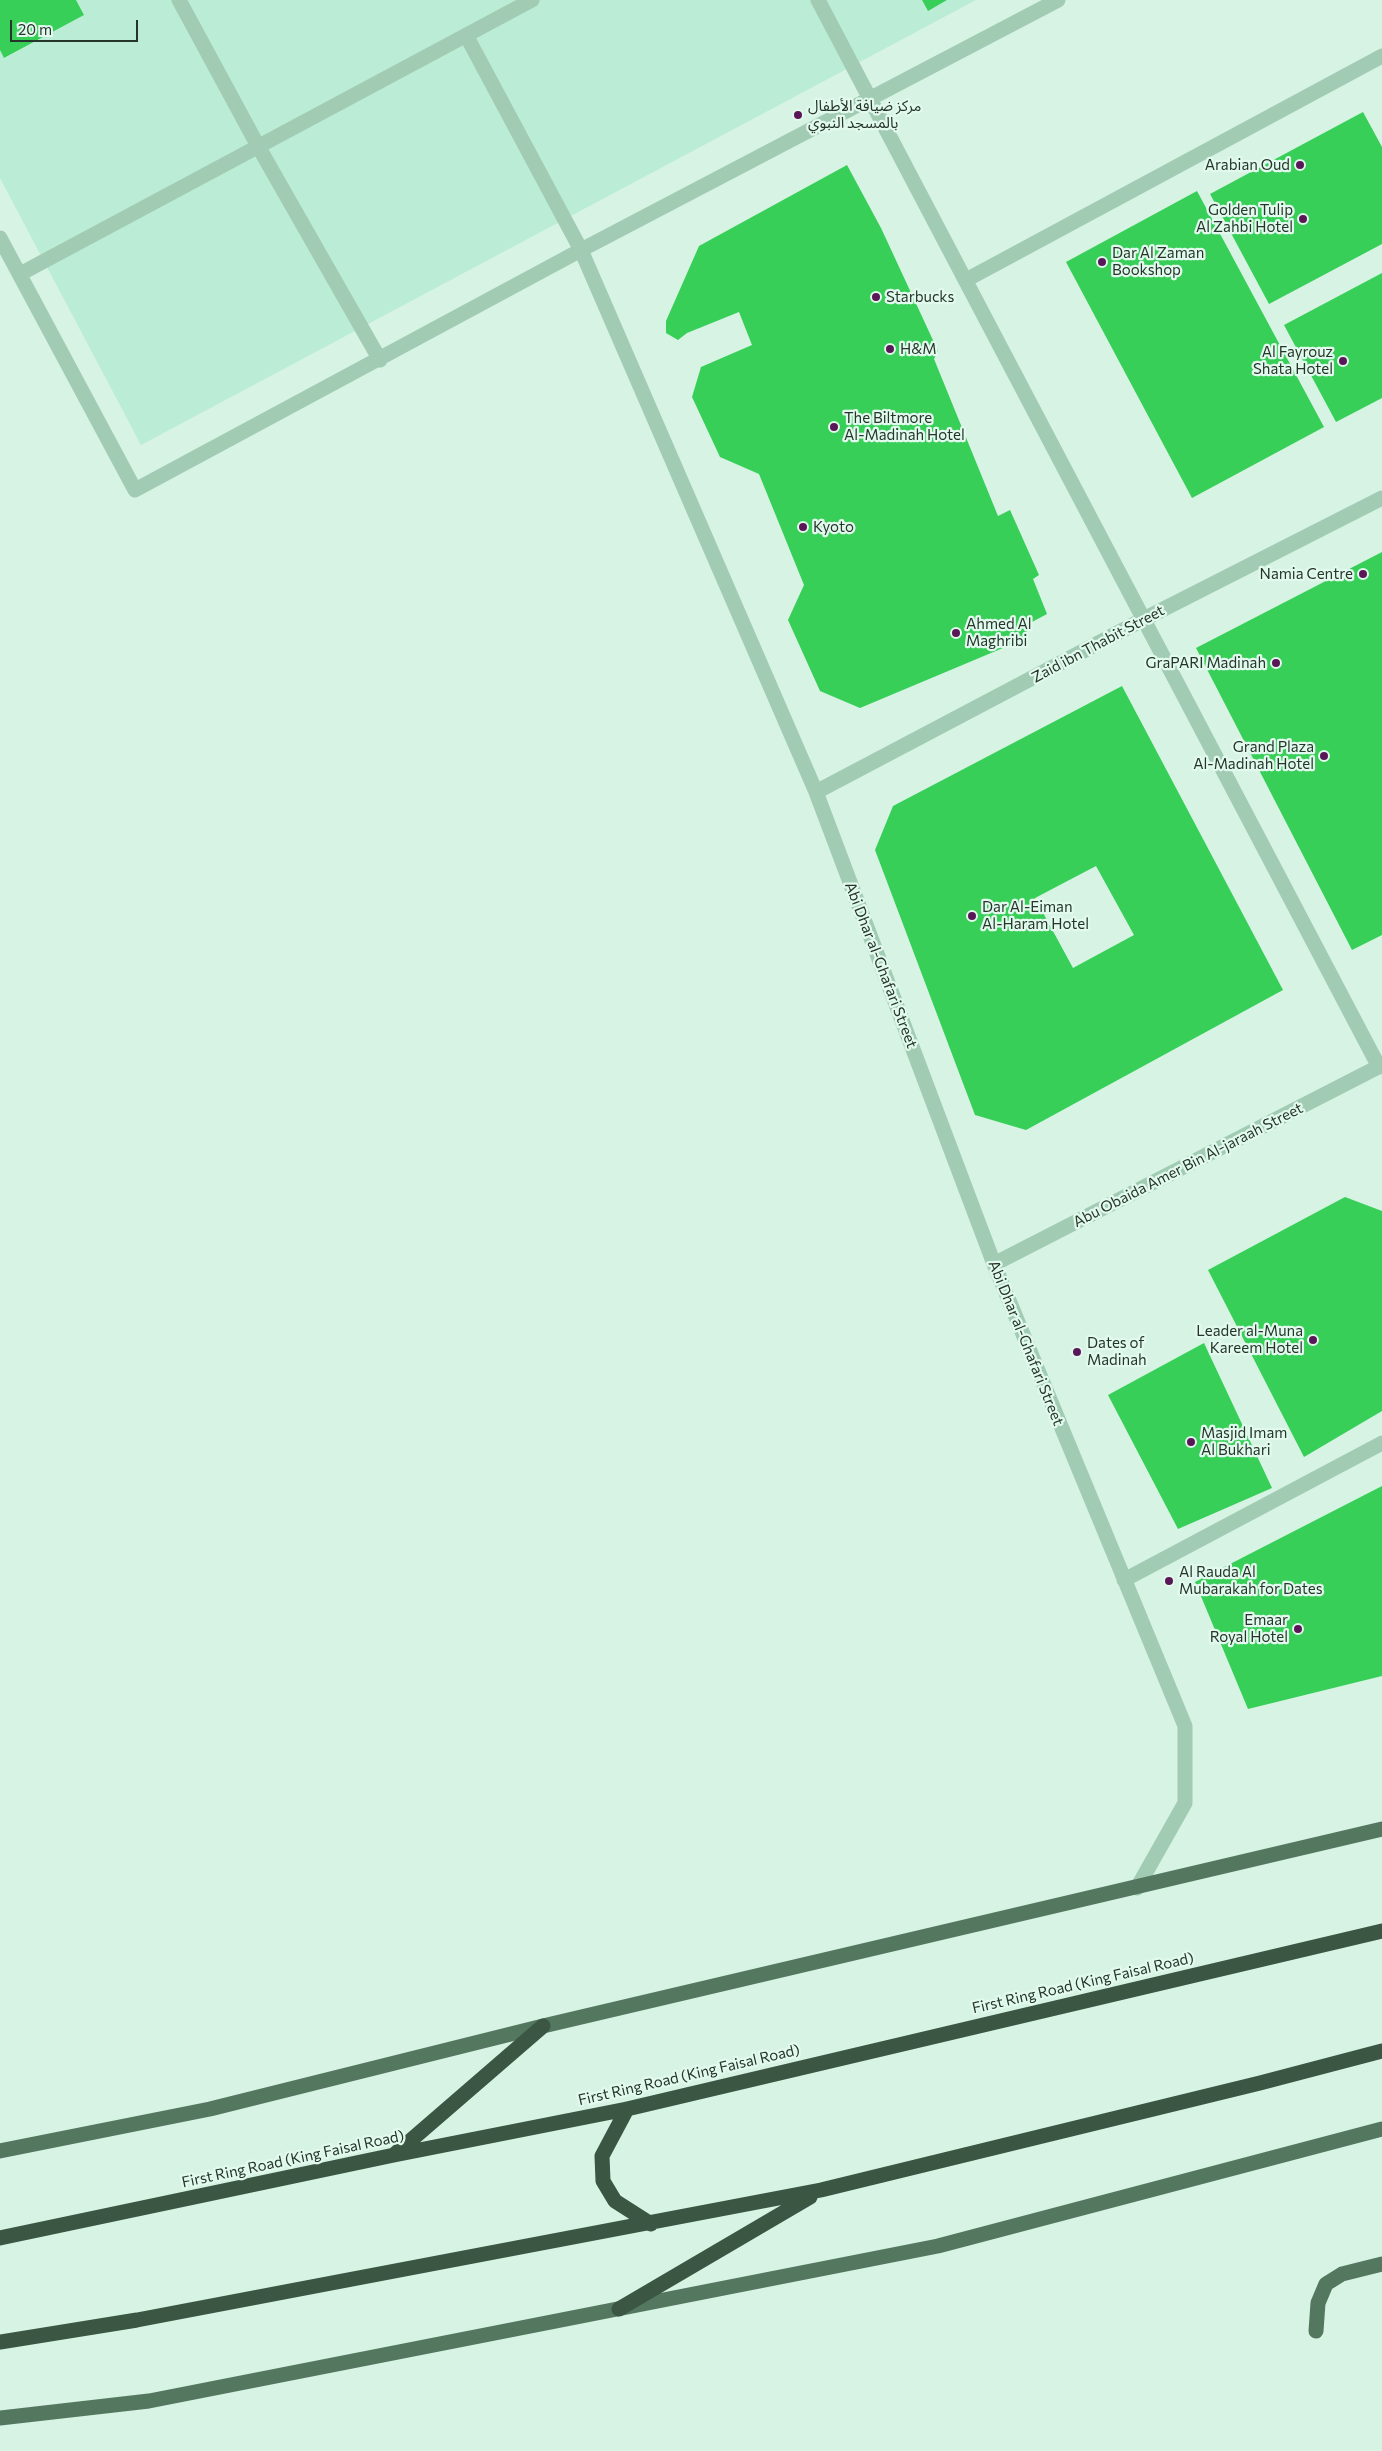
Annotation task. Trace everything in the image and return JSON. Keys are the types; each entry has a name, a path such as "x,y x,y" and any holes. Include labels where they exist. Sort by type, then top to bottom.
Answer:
{"highway":[{"name":"First Ring Road (King Faisal Road)","path":"0,2238 394,2155 627,2109 1382,1931"},
{"path":"394,2155 543,2026"},
{"path":"0,2342 137,2320 651,2224 821,2190 1260,2083 1382,2051"},
{"path":"627,2109 602,2156 604,2182 615,2201 651,2224"},
{"path":"619,2309 821,2190"}],"main road":[{"path":"0,2151 210,2109 543,2026 1382,1829"},
{"path":"0,2418 149,2401 938,2246 1382,2129"},
{"path":"1316,2331 1318,2303 1326,2284 1342,2274 1382,2264"}],"street":[{"path":"179,0 258,146 380,360"},
{"path":"20,274 532,0"},
{"path":"818,0 1380,1066"},
{"path":"0,238 135,490 380,360 581,250 1058,0"},
{"name":"Abi Dhar al-Ghafari Street","path":"466,35 581,250 816,792 994,1264 1185,1726 1185,1803 1137,1888"},
{"path":"966,280 1382,56"},
{"name":"Zaid ibn Thabit Street","path":"816,792 1144,619 1382,498"},
{"name":"Abu Obaida Amer Bin Al-jaraah Street","path":"994,1264 1380,1066"},
{"path":"1124,1580 1382,1443"}],"shaded area":[{"path":"76,0 922,0 928,10 947,0 976,0 141,445 0,178 0,50 5,58 84,15"}],"building":[{"path":"0,0 76,0 84,15 4,58 0,50"},
{"path":"922,0 947,0 928,11"},
{"name":"Golden Tulip Al Zahbi Hotel","path":"1363,112 1382,147 1382,244 1269,304 1210,194"},
{"name":"The Biltmore Al-Madinah Hotel","path":"847,165 881,228 938,351 934,359 998,516 1010,510 1039,575 1033,579 1047,614 1032,622 1022,640 860,708 820,691 788,620 804,585 759,474 720,457 692,397 701,367 752,345 739,312 687,333 678,340 666,333 666,321 699,246"},
{"path":"1197,191 1324,427 1192,498 1066,262"},
{"name":"Al Fayrouz Shata Hotel","path":"1382,273 1382,398 1336,422 1284,325"},
{"path":"1382,552 1382,935 1352,950 1196,648"},
{"name":"Dar Al-Eiman Al-Haram Hotel","path":"1122,686 1283,990 1026,1130 975,1115 875,850 893,806","holes":["1096,866 1134,935 1073,968 1035,898"]},
{"name":"Leader al-Muna Kareem Hotel","path":"1345,1197 1382,1211 1382,1411 1304,1457 1208,1270"},
{"name":"Masjid Imam Al Bukhari","path":"1204,1343 1272,1488 1178,1529 1108,1395"},
{"name":"Emaar Royal Hotel","path":"1382,1486 1382,1676 1248,1709 1195,1582"}],"place":[{"name":"مركز ضيافة الأطفال بالمسجد النبوي","path":"798,115"},
{"name":"Arabian Oud","path":"1300,165"},
{"name":"Golden Tulip Al Zahbi Hotel","path":"1303,219"},
{"name":"Dar Al Zaman Bookshop","path":"1102,262"},
{"name":"Starbucks","path":"876,297"},
{"name":"H&M","path":"890,349"},
{"name":"Al Fayrouz Shata Hotel","path":"1343,361"},
{"name":"The Biltmore Al-Madinah Hotel","path":"834,427"},
{"name":"Kyoto","path":"803,527"},
{"name":"Namia Centre","path":"1363,574"},
{"name":"Ahmed Al Maghribi","path":"956,633"},
{"name":"GraPARI Madinah","path":"1276,663"},
{"name":"Grand Plaza Al-Madinah Hotel","path":"1324,756"},
{"name":"Dar Al-Eiman Al-Haram Hotel","path":"972,916"},
{"name":"Leader al-Muna Kareem Hotel","path":"1313,1340"},
{"name":"Dates of Madinah","path":"1077,1352"},
{"name":"Masjid Imam Al Bukhari","path":"1191,1442"},
{"name":"Al Rauda Al Mubarakah for Dates","path":"1169,1581"},
{"name":"Emaar Royal Hotel","path":"1298,1629"}]}
